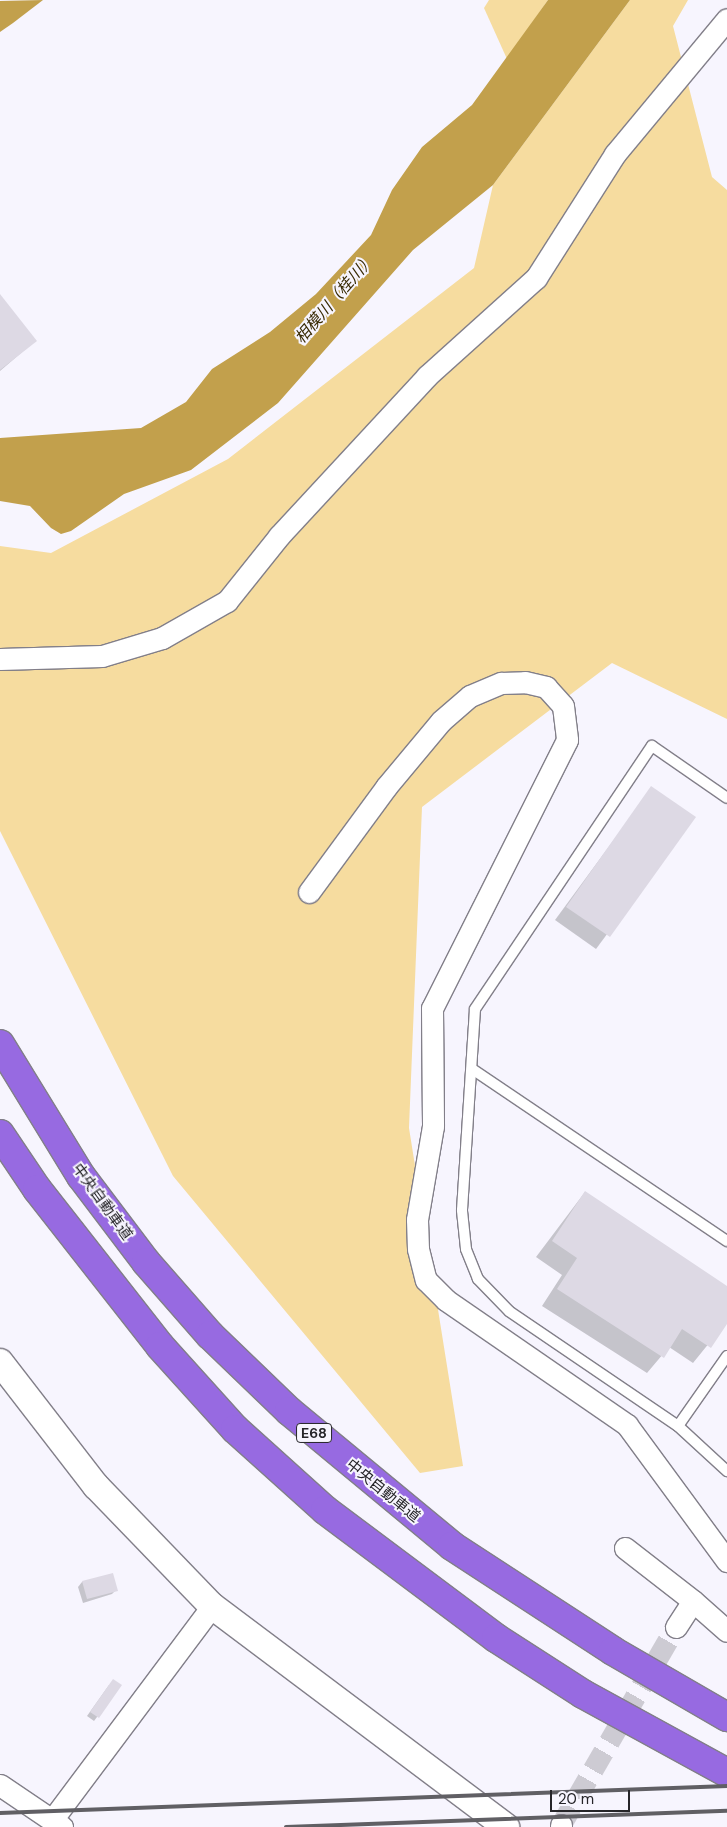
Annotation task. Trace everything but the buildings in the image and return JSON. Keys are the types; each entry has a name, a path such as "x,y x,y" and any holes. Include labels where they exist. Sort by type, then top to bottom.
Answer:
{"highway":[{"name":"中央自動車道","path":"0,1044 81,1176 146,1262 210,1334 289,1411 452,1546 613,1651 727,1717"},
{"path":"0,1134 37,1189 160,1346 236,1430 325,1510 496,1638 583,1694 727,1773"}],"street":[{"path":"0,659 102,656 162,638 227,601 279,536 427,376 536,278 615,154 727,19"},
{"path":"309,892 386,787 441,721 470,696 501,683 524,682 546,687 563,706 567,740 432,1008 433,1126 416,1220 418,1249 426,1280 446,1300 627,1425 727,1561"},
{"path":"0,1362 96,1486 212,1606 506,1827"},
{"path":"625,1548 693,1601 727,1631"},
{"path":"676,1627 693,1601"},
{"path":"0,1786 57,1823 212,1606"}],"lane":[{"path":"727,798 652,746 485,988 475,1009 462,1210 466,1249 478,1279 509,1311 678,1426 727,1471"},
{"path":"472,1069 727,1241"},
{"path":"678,1426 727,1356"}],"shaded area":[{"path":"489,0 548,0 507,59 484,8"},
{"path":"630,0 688,0 673,26 712,177 727,190 727,719 612,663 422,807 409,1128 463,1466 420,1473 173,1176 0,831 0,546 51,553 228,459 474,268 493,185"}],"water":[{"path":"43,0 13,23 0,32 0,1"},
{"name":"相模川（桂川）","path":"548,0 630,0 493,185 413,250 278,403 191,470 124,494 71,531 61,534 51,528 30,506 0,501 0,438 141,428 186,402 212,369 270,332 316,294 371,235 392,190 422,147 472,105"}],"tunnel":[{"path":"561,1825 676,1627"}],"railway":[{"path":"0,1813 727,1786"},
{"path":"286,1827 727,1811"}]}
